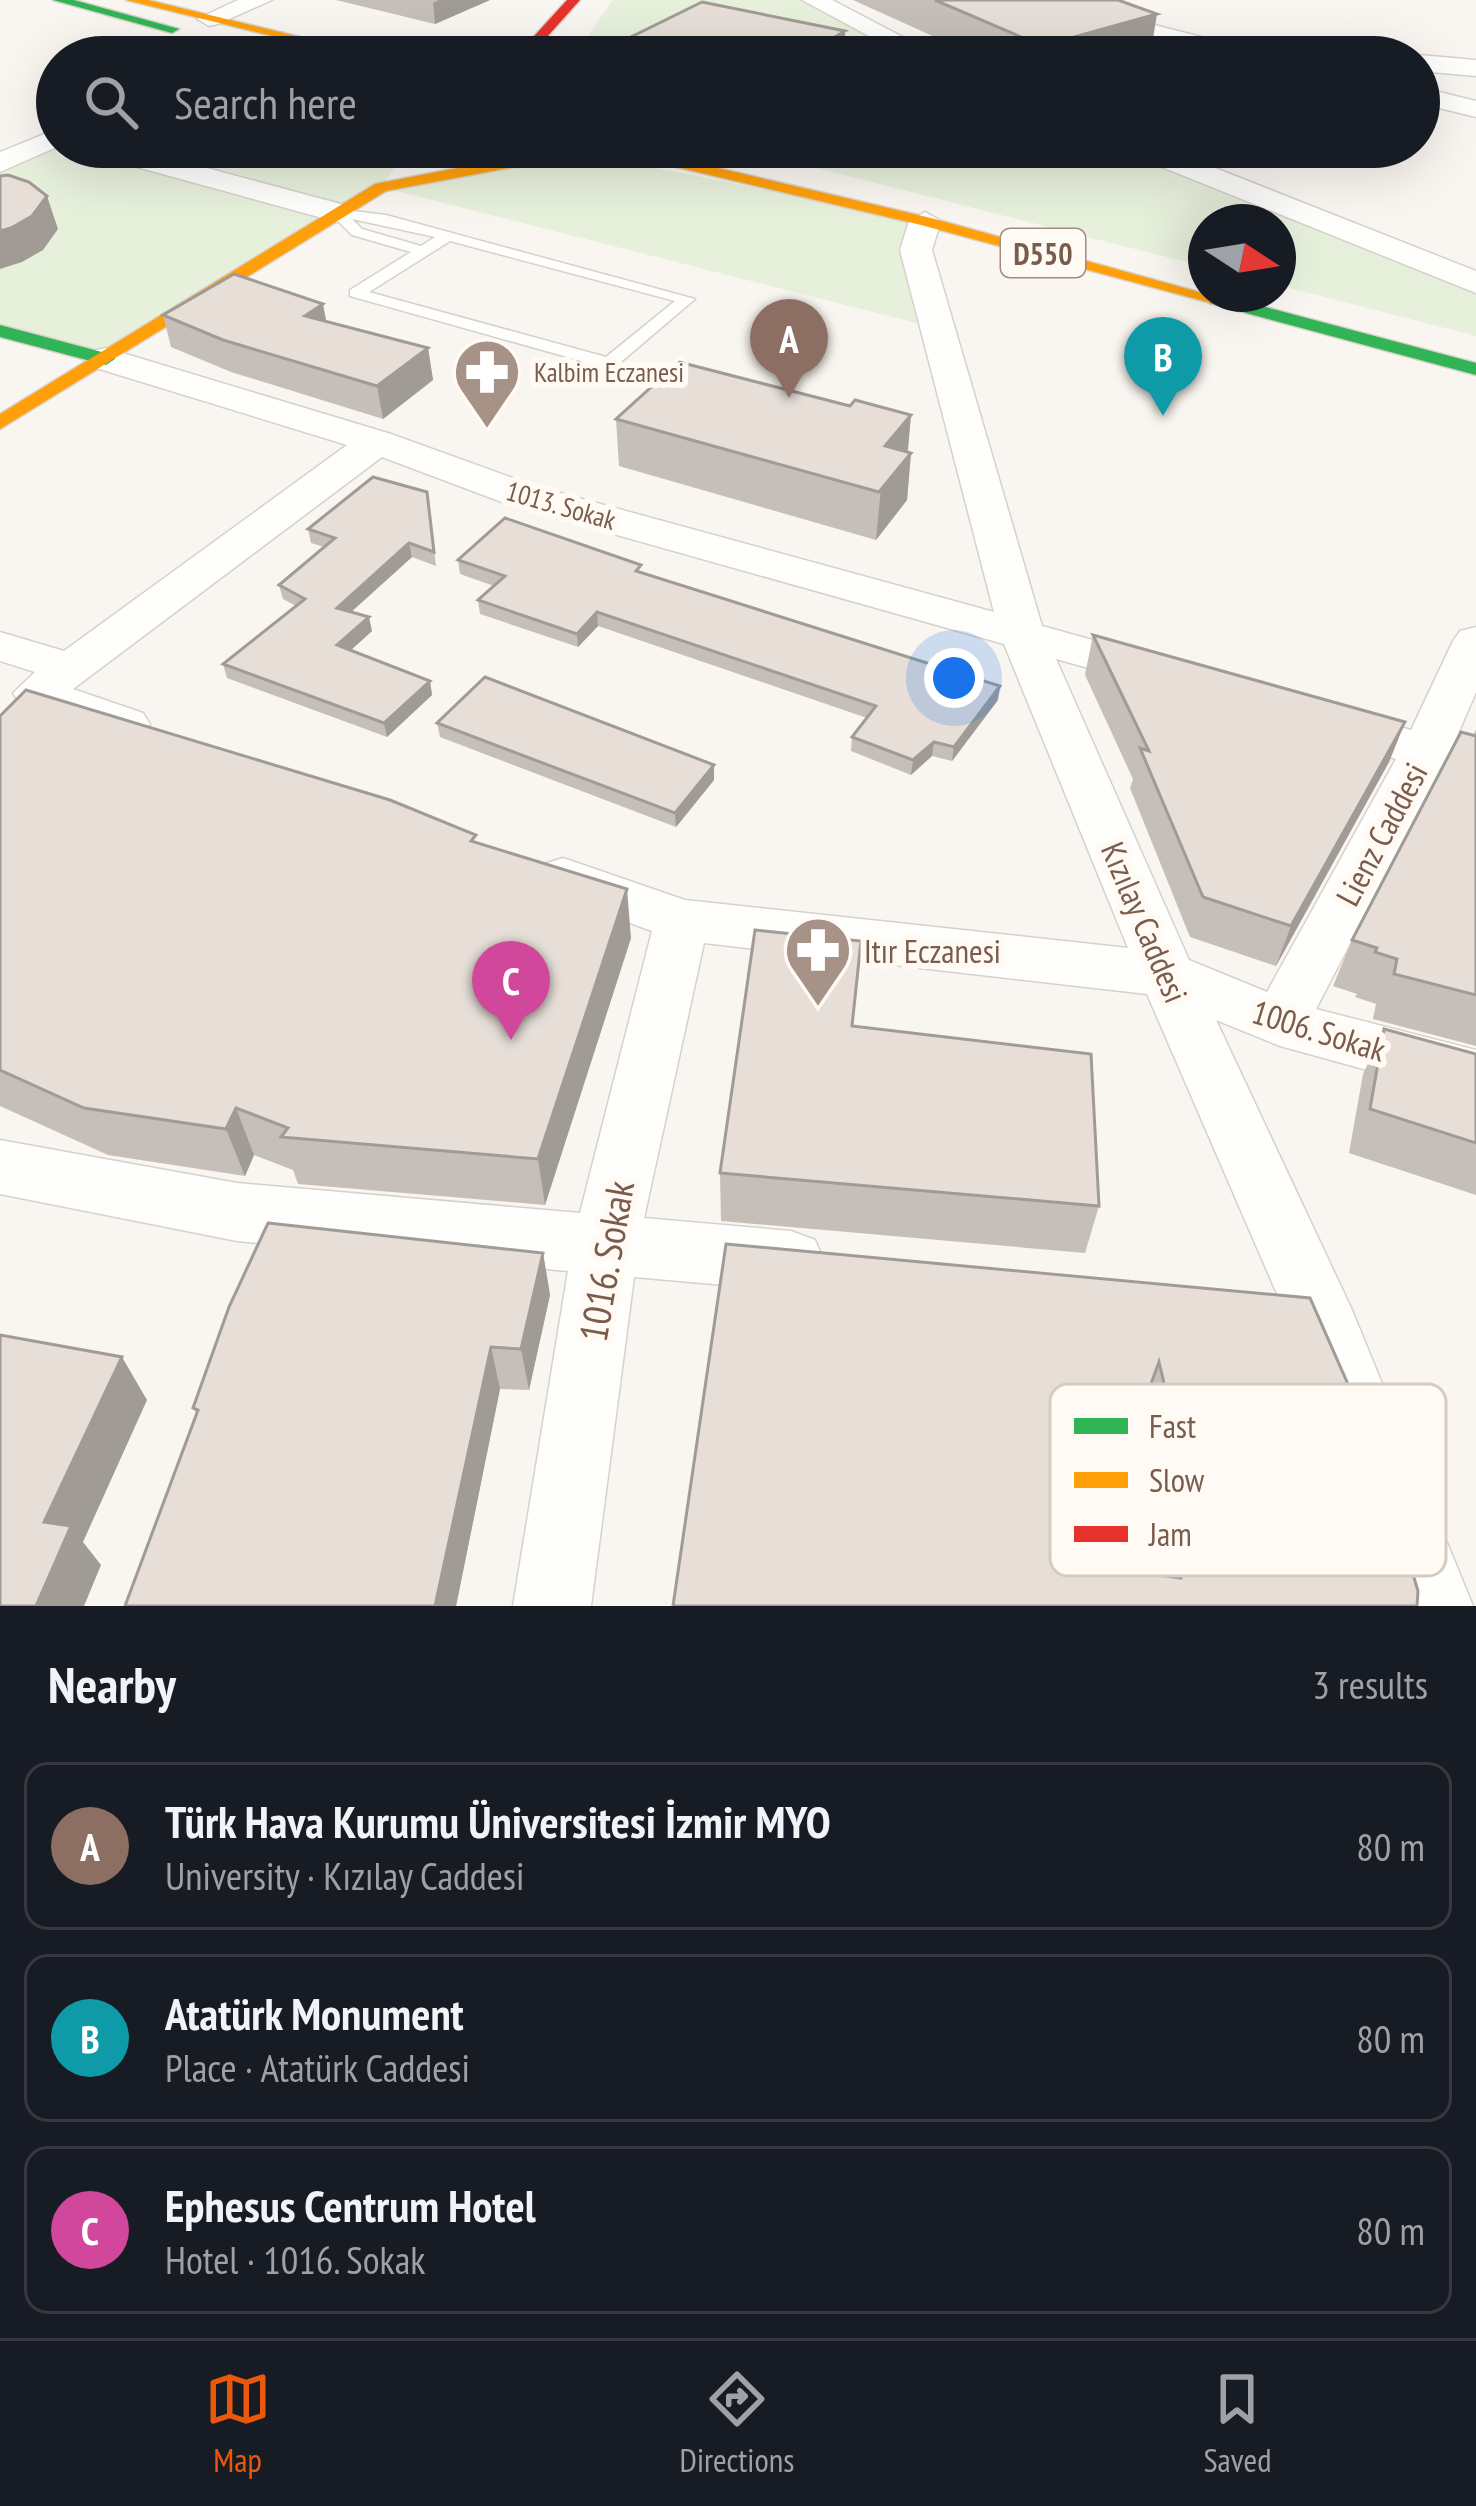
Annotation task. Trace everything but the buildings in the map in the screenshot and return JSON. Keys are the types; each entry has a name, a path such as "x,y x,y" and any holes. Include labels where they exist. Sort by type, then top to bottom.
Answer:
{"main road":[{"path":"59,0 189,36"},
{"path":"132,0 283,36"},
{"path":"541,36 574,0"},
{"path":"381,187 394,168"},
{"path":"0,423 338,213 421,168"},
{"path":"381,187 454,168"},
{"name":"D550","path":"698,168 925,221 1476,369"},
{"name":"D550","path":"830,170 1140,250"},
{"path":"0,331 106,359"}],"street":[{"path":"209,19 260,0"},
{"path":"814,0 886,36"},
{"path":"1029,0 1163,36"},
{"path":"1129,0 1231,25 1218,36"},
{"path":"1440,60 1476,68"},
{"path":"1440,100 1476,109"},
{"path":"20,127 36,131"},
{"path":"0,163 36,146"},
{"path":"173,168 338,213"},
{"path":"1193,168 1467,271"},
{"name":"Kızılay Caddesi","path":"925,221 916,250 1021,632 1347,1384"},
{"name":"1013. Sokak","path":"106,359 377,442 521,496 1200,685"},
{"path":"36,694 377,442"},
{"name":"Lienz Caddesi","path":"1280,1023 1425,752 1474,645"},
{"path":"0,646 36,694 171,740"},
{"path":"1290,712 1476,766"},
{"name":"1006. Sokak","path":"526,865 682,920 1166,974 1280,1023 1476,1075"},
{"name":"1016. Sokak","path":"551,1606 604,1244 682,920"},
{"path":"0,1167 237,1212 843,1266"},
{"path":"1247,1303 1318,1310"},
{"name":"Kızılay Caddesi","path":"1422,1576 1434,1606"}],"lane":[{"path":"338,213 381,218 687,299 608,363 356,292 448,236"},
{"path":"338,213 356,232 423,251"}],"green space":[{"path":"613,0 814,0 886,36 588,36"},
{"path":"36,153 36,168 395,168 382,185 514,168 656,168 925,221 940,329 381,187 106,359 0,331 0,163"},
{"path":"817,168 1189,168 1279,204 1188,204 1188,262"},
{"path":"1296,211 1476,283 1476,336 1296,290"}],"traffic: fast":[{"path":"59,0 172,29"},
{"path":"1263,312 1476,369"},
{"path":"0,331 106,359"}],"traffic: slow":[{"path":"132,0 285,36"},
{"path":"381,187 482,168"},
{"path":"698,168 925,221 1188,292"},
{"path":"0,423 381,187"}],"traffic: jam":[{"path":"541,36 574,0"}],"place":[{"name":"Türk Hava Kurumu Üniversitesi İzmir MYO","path":"789,398"},
{"name":"Atatürk Monument","path":"1163,416"},
{"name":"Kalbim Eczanesi","path":"487,431"},
{"name":"Itır Eczanesi","path":"818,1009"},
{"name":"Ephesus Centrum Hotel","path":"511,1040"}]}
